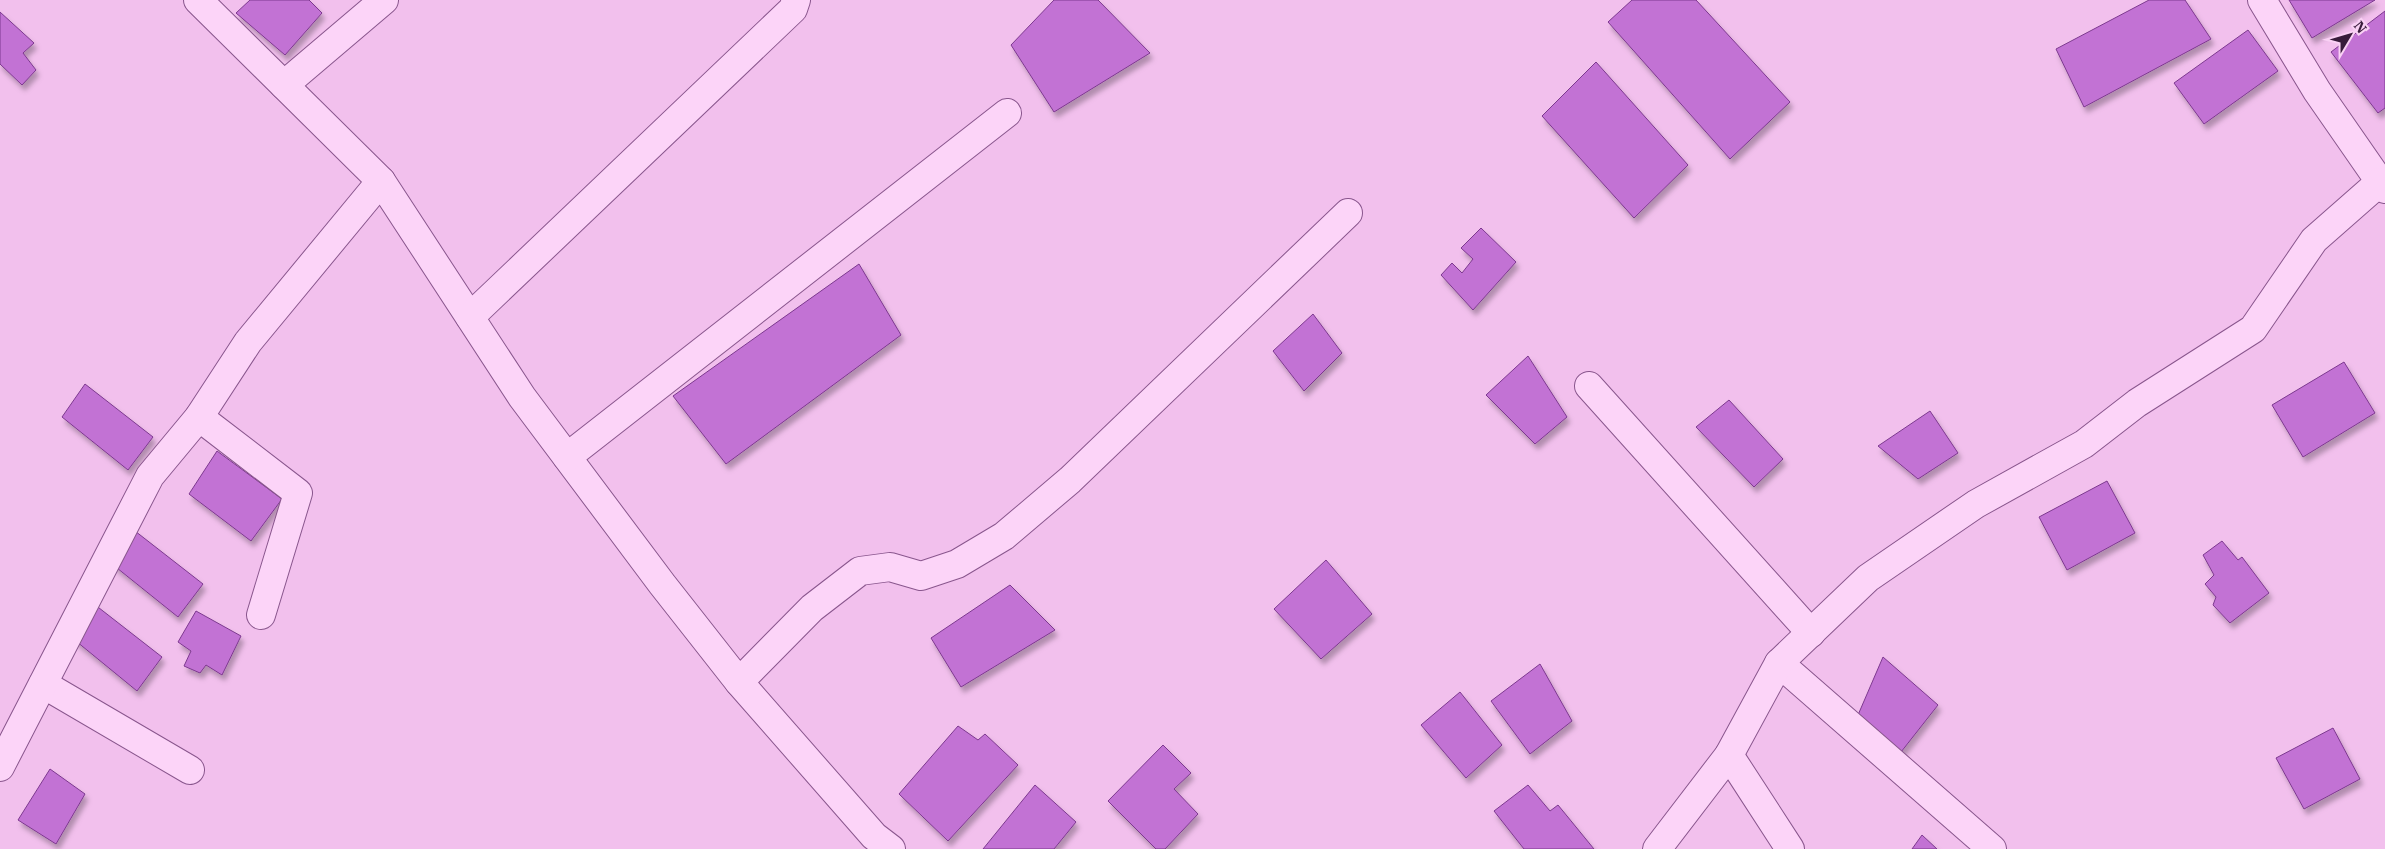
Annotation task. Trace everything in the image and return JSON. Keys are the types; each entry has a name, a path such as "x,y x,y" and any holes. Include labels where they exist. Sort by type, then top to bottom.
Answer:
{"street":[{"path":"198,0 381,181 522,397 567,457 739,682 874,836 891,849"},
{"path":"284,86 384,0"},
{"path":"470,317 792,9 796,0"},
{"path":"1657,849 1729,754 1780,664 1875,572 1976,504 2084,444 2144,398 2253,329 2314,240 2382,186 2317,91 2262,0"},
{"path":"567,457 1007,113"},
{"path":"0,767 150,476 199,417 248,342 381,181"},
{"path":"739,682 812,608 860,571 890,567 921,576 957,564 1004,536 1070,480 1348,214"},
{"path":"1589,386 1811,633"},
{"path":"199,417 298,494 261,616"},
{"path":"1780,664 1992,849"},
{"path":"43,684 190,770"},
{"path":"1729,754 1790,849"}],"building":[{"path":"250,0 309,0 322,13 285,55 236,13"},
{"path":"1054,0 1098,0 1150,53 1054,112 1011,45"},
{"path":"1632,0 1696,0 1790,102 1730,159 1608,22"},
{"path":"2149,0 2185,0 2211,39 2084,107 2056,49"},
{"path":"2289,0 2375,0 2312,38"},
{"path":"2385,11 2385,108 2378,113 2331,52"},
{"path":"0,12 34,43 23,53 36,70 22,85 0,64"},
{"path":"2248,30 2278,71 2204,124 2174,83"},
{"path":"1596,62 1688,165 1634,218 1542,116"},
{"path":"1481,228 1516,262 1473,310 1441,275 1452,263 1462,273 1473,259 1461,248"},
{"path":"859,264 901,335 726,464 673,396"},
{"path":"1313,314 1342,353 1304,391 1273,351"},
{"path":"1528,356 1567,417 1535,444 1486,395"},
{"path":"2344,362 2375,413 2303,457 2272,405"},
{"path":"85,384 153,437 128,470 62,417"},
{"path":"1729,400 1783,459 1754,487 1696,427"},
{"path":"1930,411 1958,453 1918,479 1878,446"},
{"path":"217,451 282,499 251,541 189,494"},
{"path":"2107,481 2135,533 2067,570 2039,517"},
{"path":"135,531 203,584 178,617 112,564"},
{"path":"2222,541 2238,560 2242,557 2269,593 2230,623 2213,605 2216,597 2205,584 2214,575 2203,555"},
{"path":"1326,560 1372,614 1321,659 1274,609"},
{"path":"1010,585 1055,630 961,687 931,638"},
{"path":"94,604 162,657 137,691 71,637"},
{"path":"196,611 241,636 222,675 206,665 200,673 184,666 191,651 178,642"},
{"path":"1883,657 1938,705 1901,752 1858,715"},
{"path":"1540,664 1572,721 1530,754 1491,701"},
{"path":"1460,692 1502,745 1466,778 1421,725"},
{"path":"958,726 978,740 985,734 1018,765 948,841 899,794"},
{"path":"2333,728 2360,779 2304,809 2276,758"},
{"path":"1163,745 1191,773 1174,789 1198,814 1165,849 1156,849 1108,801"},
{"path":"50,769 85,794 56,844 18,820"},
{"path":"1035,785 1076,822 1054,849 983,849"},
{"path":"1528,785 1550,811 1558,805 1594,849 1524,849 1494,811"},
{"path":"1922,835 1937,849 1912,849"}]}
